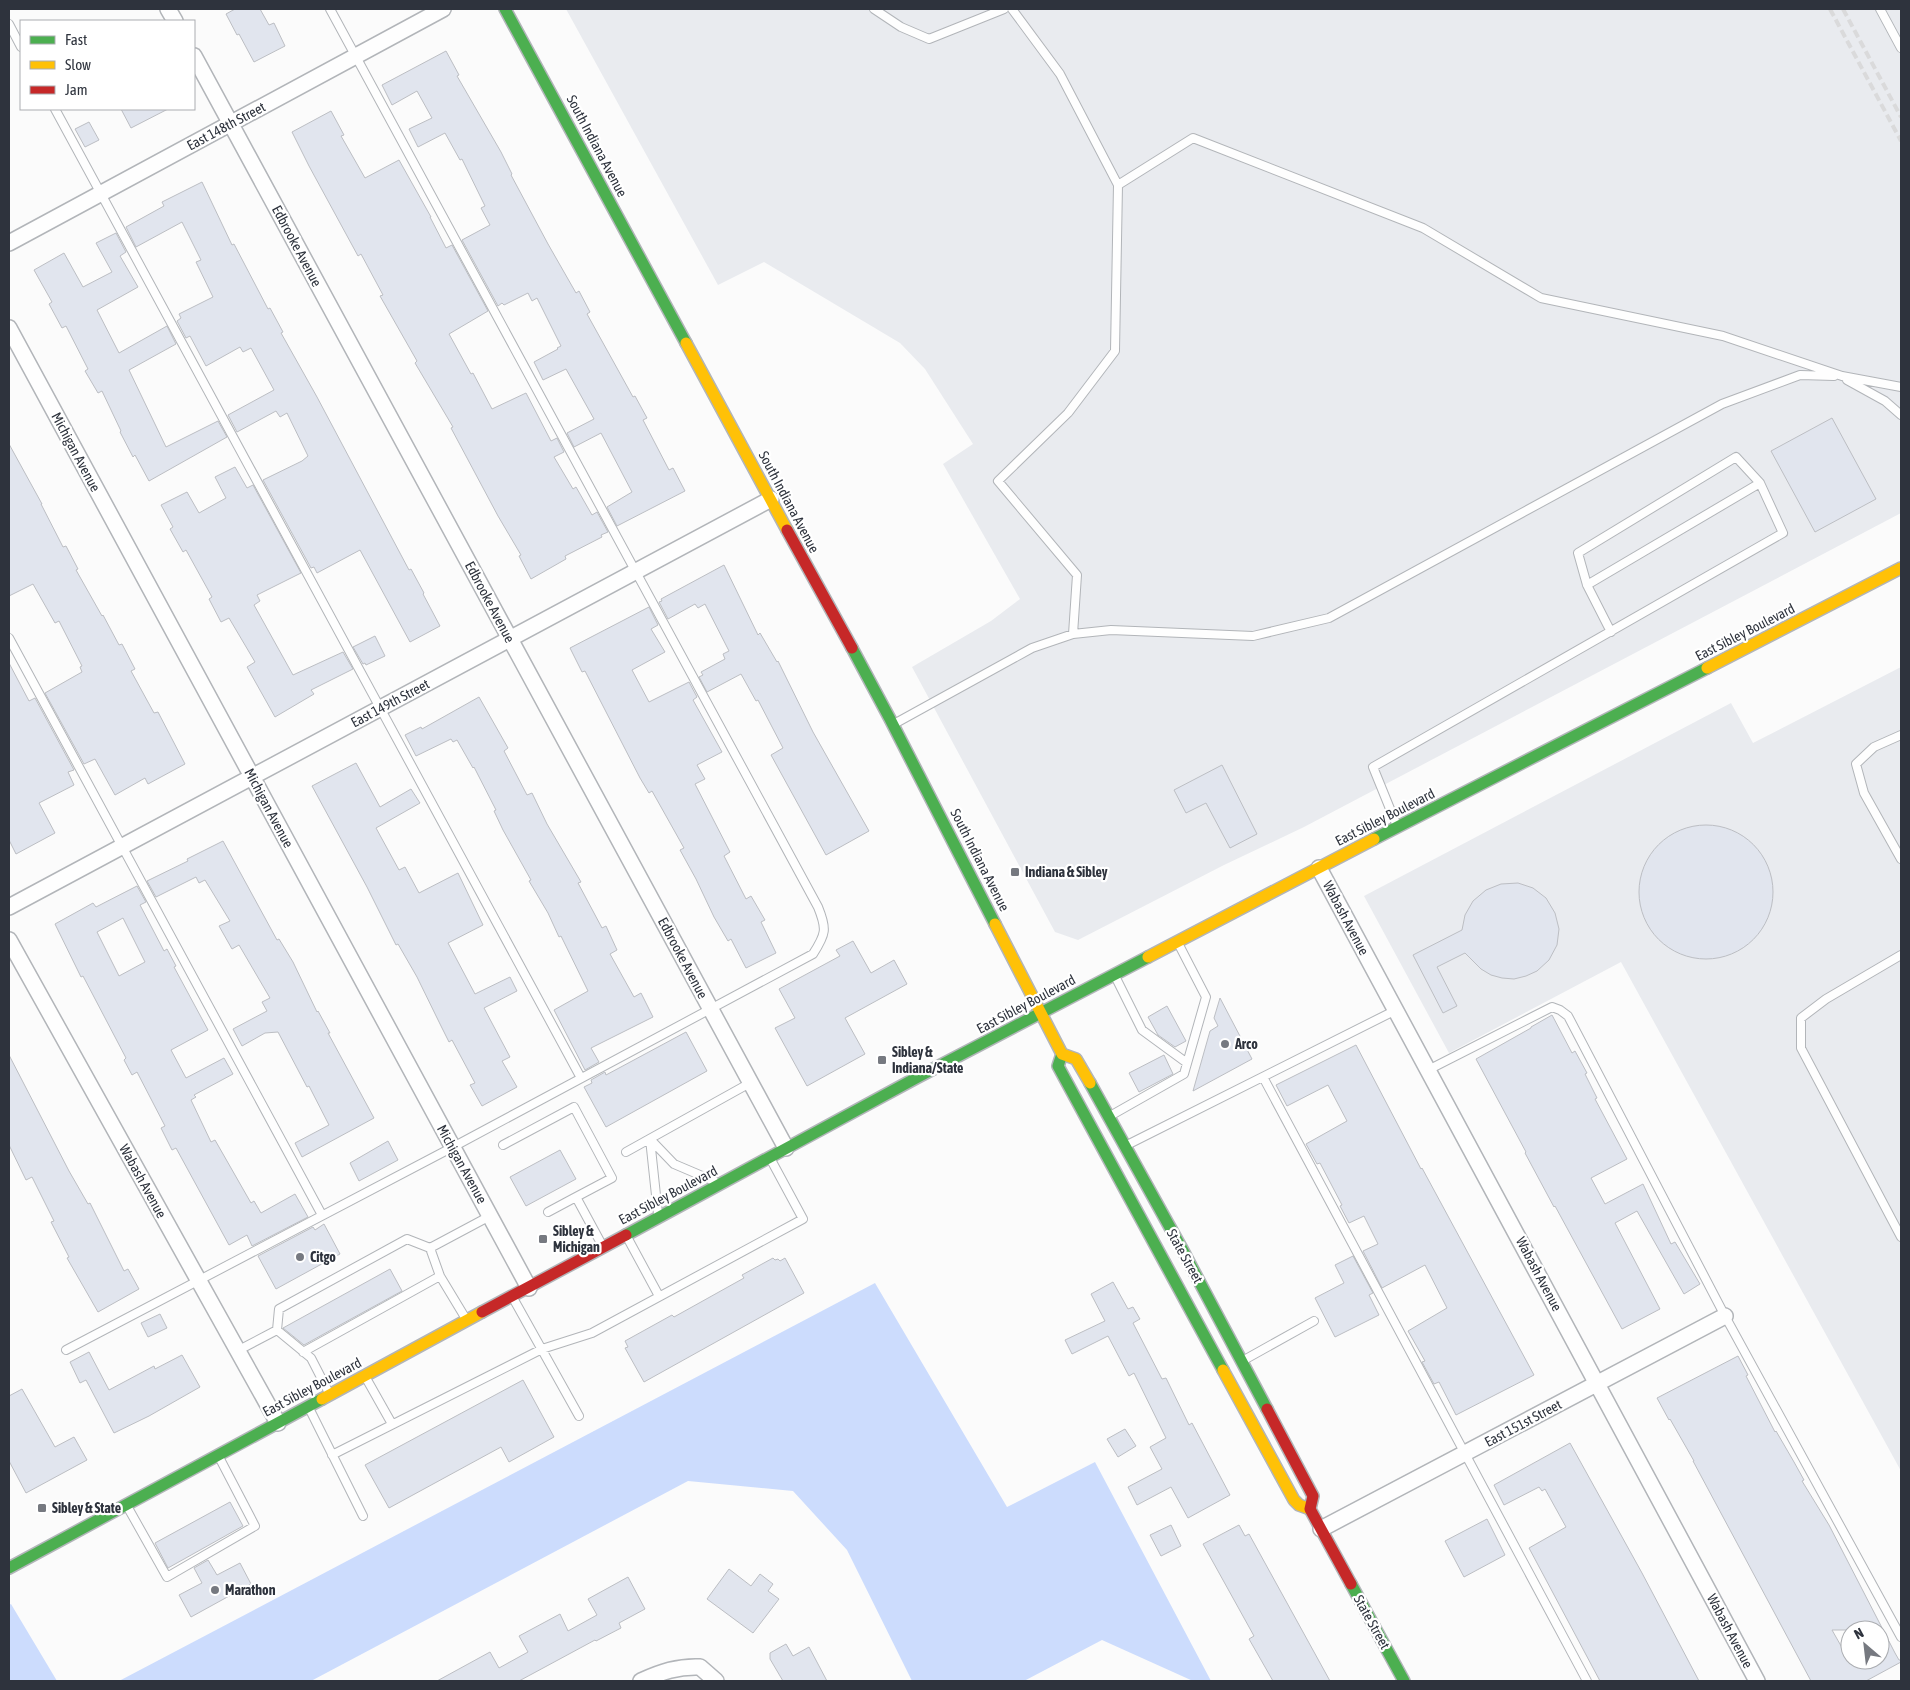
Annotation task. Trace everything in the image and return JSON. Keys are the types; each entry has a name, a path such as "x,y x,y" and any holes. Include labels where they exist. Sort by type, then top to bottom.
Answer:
{"main road":[{"name":"South Indiana Avenue","path":"506,9 893,725 1042,1012"},
{"name":"East Sibley Boulevard","path":"10,1564 126,1505 786,1148 1114,974 1901,568"},
{"name":"State Street","path":"1042,1012 1062,1054 1058,1066 1294,1500 1299,1505 1310,1509 1404,1681"},
{"name":"State Street","path":"1062,1054 1076,1059 1242,1361 1313,1496 1310,1509"}],"street":[{"path":"168,9 174,20"},
{"name":"East 148th Street","path":"9,243 444,9"},
{"name":"Edbrooke Avenue","path":"195,58 786,1148"},
{"name":"Michigan Avenue","path":"9,328 529,1288"},
{"name":"East 149th Street","path":"9,907 771,499"},
{"name":"Wabash Avenue","path":"1318,868 1598,1383 1757,1681"},
{"name":"Wabash Avenue","path":"9,940 278,1423"},
{"name":"East 151st Street","path":"1321,1529 1725,1316"},
{"path":"641,1681 661,1672 682,1666 700,1667 716,1681"}],"lane":[{"path":"66,1350 453,1147 813,954 823,939 825,925 818,907 330,9"},
{"path":"874,9 902,27 929,39 1004,9"},
{"path":"1012,9 1060,74 1118,185 1115,351 1068,413 998,480 1077,575 1073,634"},
{"path":"1880,9 1901,48"},
{"path":"9,24 20,45"},
{"path":"56,110 581,1078"},
{"path":"1118,185 1193,138 1423,228 1541,298 1723,336 1842,376 1901,387"},
{"path":"893,725 1032,648 1073,634 1111,630 1253,636 1329,618 1722,404 1800,375 1842,376 1885,401 1901,415"},
{"path":"1397,828 1373,767 1610,632 1783,533 1760,483 1736,457 1578,553 1587,585 1610,632"},
{"path":"1587,585 1760,483"},
{"path":"9,638 322,1215"},
{"path":"1901,735 1874,747 1856,764 1864,794 1901,859"},
{"path":"1108,1117 1184,1074 1206,997 1177,941"},
{"path":"1901,955 1826,999 1801,1018 1801,1048 1901,1237"},
{"path":"1114,974 1142,1030 1186,1063"},
{"path":"1428,1070 1552,1007 1568,1016 1725,1316 1901,1638"},
{"path":"1124,1147 1396,1010"},
{"path":"1262,1077 1587,1681"},
{"path":"626,1152 750,1083"},
{"path":"503,1145 574,1106 612,1178 548,1212"},
{"path":"650,1139 674,1164 720,1184"},
{"path":"650,1139 658,1217"},
{"path":"332,1454 542,1349 592,1333 803,1219 770,1157"},
{"path":"576,1197 603,1247"},
{"path":"430,1248 490,1216"},
{"path":"626,1235 659,1296"},
{"path":"277,1330 279,1310 407,1239 430,1248 440,1276 467,1320"},
{"path":"303,1352 440,1276"},
{"path":"512,1296 579,1416"},
{"path":"1242,1361 1314,1321"},
{"path":"237,1351 277,1330"},
{"path":"277,1330 311,1358 330,1394"},
{"path":"364,1376 392,1424"},
{"path":"308,1406 363,1516"},
{"path":"126,1505 167,1577 255,1526 218,1455"}],"shaded area":[{"path":"566,9 1901,9 1901,513 1304,827 1224,865 1078,940 1055,932 912,667 991,621 1020,599 943,464 973,444 925,369 900,343 764,262 718,285"},
{"path":"1901,667 1901,1471 1621,962 1449,1053 1364,896 1731,703 1753,743"},
{"path":"875,1283 1007,1507 1095,1462 1211,1681 1193,1681 1102,1640 1024,1681 912,1681 847,1550 793,1491 688,1481 311,1681 119,1681"},
{"path":"11,1604 57,1681 9,1681 9,1605"}],"building":[{"path":"235,9 260,9 269,25 274,23 285,46 254,62 226,14"},
{"path":"446,51 459,75 457,76 501,152 511,175 548,244 576,293 579,291 590,312 587,314 633,397 635,396 647,418 643,420 669,470 673,468 685,491 617,526 607,507 632,492 601,433 574,447 567,433 594,419 566,369 543,380 534,362 561,346 537,298 532,301 528,293 498,306 462,240 490,225 481,208 485,206 462,159 460,160 445,133 418,147 409,129 432,118 417,91 392,105 382,85"},
{"path":"122,110 166,110 131,128"},
{"path":"331,111 344,135 341,136 365,178 399,160 446,248 452,245 488,311 449,334 471,374 473,373 492,409 526,393 551,441 557,438 564,452 554,457 573,489 576,487 592,515 597,512 608,532 565,556 566,559 531,579 519,556 521,555 451,428 453,427 415,363 417,361 380,296 383,295 361,254 358,256 292,132"},
{"path":"89,122 99,140 85,147 75,129"},
{"path":"202,182 232,245 234,244 268,309 270,308 283,332 281,333 409,570 411,569 440,626 410,642 360,550 317,573 314,567 311,568 263,480 302,461 308,456 287,413 280,417 276,411 237,432 228,415 274,390 251,348 243,352 240,347 206,366 190,336 186,338 177,321 181,318 179,314 213,297 196,262 201,260 182,222 136,247 126,227 164,206 162,202"},
{"path":"116,233 126,252 120,256 138,287 97,310 119,353 167,326 176,344 129,370 166,447 218,421 227,437 149,481 135,455 133,457 102,391 98,393 85,371 88,369 66,326 62,328 49,304 52,302 34,270 64,253 83,287 112,272 96,243"},
{"path":"1832,418 1876,499 1815,532 1771,451"},
{"path":"9,444 63,547 66,546 78,569 76,570 119,645 122,644 135,669 131,671 154,713 158,712 185,764 148,784 145,778 115,795 95,759 84,764 45,693 82,672 80,667 82,666 59,621 55,623 33,584 9,596"},
{"path":"235,467 247,488 253,485 301,573 257,595 260,601 254,605 293,675 343,652 353,669 311,690 314,694 275,717 247,667 255,662 229,618 221,622 209,599 212,597 186,550 183,552 170,529 173,527 161,505 187,492 199,513 226,498 215,477"},
{"path":"724,565 758,635 760,633 778,661 813,732 869,831 826,855 771,755 783,748 758,700 756,701 741,674 707,692 699,677 703,675 701,672 725,659 723,654 729,651 705,604 698,608 695,604 668,619 659,602 662,601 661,599"},
{"path":"649,607 658,625 651,629 665,652 632,670 649,702 689,682 697,697 693,700 722,752 697,765 705,779 695,784 730,852 724,856 746,899 751,896 765,920 761,922 776,953 746,968 731,939 728,941 714,917 680,850 684,848 652,791 649,793 640,778 585,671 582,672 570,648"},
{"path":"375,636 385,656 366,665 365,663 363,664 353,647"},
{"path":"9,663 29,701 35,698 74,770 68,772 74,785 39,803 55,833 16,854 9,840"},
{"path":"479,697 508,748 504,751 527,795 532,793 547,824 581,882 578,883 602,928 606,926 617,950 610,954 634,997 641,993 653,1017 591,1048 599,1062 585,1070 554,1010 588,991 561,936 559,937 548,913 529,881 531,880 503,830 494,811 496,810 474,767 457,740 453,742 451,739 416,756 405,735 421,727 422,729"},
{"path":"356,763 380,807 411,789 420,803 376,828 399,870 405,867 419,893 458,873 483,925 448,943 475,994 510,977 517,991 484,1008 510,1057 502,1061 517,1087 482,1106 470,1085 475,1083 452,1040 449,1042 417,977 398,944 396,945 312,786"},
{"path":"1222,765 1257,834 1230,848 1206,803 1186,813 1174,790"},
{"path":"1706,825 1732,830 1743,836 1753,845 1762,855 1768,866 1773,892 1768,918 1762,929 1753,939 1743,948 1732,954 1706,959 1680,954 1669,948 1659,939 1650,929 1644,918 1639,892 1644,866 1650,855 1659,845 1669,836 1680,830"},
{"path":"223,841 277,940 279,939 293,962 317,1012 330,1033 328,1033 374,1118 302,1157 295,1143 329,1125 278,1032 265,1033 242,1046 233,1029 267,1011 262,1002 270,998 239,945 232,949 219,926 230,921 205,880 199,883 196,877 156,897 147,881"},
{"path":"1518,883 1533,888 1546,898 1555,913 1559,929 1557,945 1549,960 1537,971 1514,979 1491,975 1481,969 1465,953 1437,967 1457,1006 1443,1013 1413,955 1462,930 1465,915 1473,901 1486,890 1501,884"},
{"path":"137,886 146,902 140,905 164,951 167,949 176,966 174,967 208,1030 171,1050 186,1078 224,1058 233,1074 194,1095 196,1097 191,1100 211,1142 215,1140 251,1203 254,1201 261,1213 295,1194 308,1217 252,1246 247,1235 229,1245 176,1148 172,1150 161,1128 165,1126 137,1072 132,1075 124,1060 126,1058 83,976 81,977 55,924 93,903 96,907","holes":["123,918 145,962 119,976 97,932"]},
{"path":"853,941 871,973 894,960 907,984 845,1018 865,1054 807,1086 775,1028 795,1018 779,989 840,956 836,950"},
{"name":"Arco","path":"1220,998 1252,1059 1193,1091 1210,1031 1218,1026 1214,1018"},
{"path":"1167,1006 1186,1041 1175,1047 1158,1035 1148,1017"},
{"path":"1552,1015 1572,1053 1575,1051 1587,1073 1585,1074 1597,1098 1595,1099 1627,1159 1591,1178 1605,1204 1643,1184 1671,1244 1675,1242 1700,1284 1684,1294 1637,1211 1615,1223 1660,1309 1622,1329 1554,1207 1476,1059"},
{"path":"686,1032 707,1071 606,1127 584,1087 592,1083 591,1080 605,1072 606,1075"},
{"path":"1356,1045 1421,1169 1534,1375 1456,1415 1439,1382 1434,1384 1422,1362 1425,1361 1408,1331 1447,1308 1425,1265 1382,1288 1363,1251 1378,1244 1364,1216 1349,1223 1340,1206 1342,1205 1320,1163 1317,1164 1306,1144 1347,1121 1328,1085 1287,1106 1276,1085"},
{"path":"9,1055 69,1171 88,1204 90,1203 124,1271 128,1269 139,1289 98,1312 67,1258 69,1257 51,1222 54,1221 32,1177 26,1180 9,1145"},
{"path":"1164,1055 1173,1074 1139,1092 1129,1073"},
{"path":"388,1141 398,1160 359,1181 350,1163"},
{"path":"560,1150 576,1179 526,1206 510,1177"},
{"name":"Citgo","path":"324,1224 340,1254 276,1289 258,1256 313,1227 315,1230"},
{"path":"1353,1256 1373,1293 1369,1295 1379,1315 1335,1337 1315,1298 1344,1283 1335,1265"},
{"path":"773,1258 780,1261 785,1258 804,1293 644,1382 625,1348 628,1347 625,1341 672,1315 674,1317 744,1278 742,1275"},
{"name":"Citgo","path":"390,1269 402,1291 304,1345 283,1328"},
{"path":"1113,1282 1128,1309 1133,1307 1140,1319 1133,1323 1162,1379 1166,1378 1189,1425 1192,1423 1230,1495 1188,1518 1171,1487 1137,1505 1128,1487 1162,1469 1150,1447 1166,1438 1134,1373 1129,1376 1108,1336 1072,1354 1065,1340 1105,1321 1091,1294"},
{"path":"160,1314 167,1328 148,1337 141,1323"},
{"path":"89,1352 109,1390 154,1366 155,1369 182,1355 200,1387 149,1416 114,1433 86,1380 80,1383 70,1362"},
{"path":"1738,1356 1748,1375 1746,1376 1775,1432 1829,1525 1878,1620 1840,1620 1840,1630 1832,1630 1840,1644 1840,1670 1886,1670 1866,1681 1811,1681 1694,1461 1657,1398"},
{"path":"523,1380 554,1437 509,1462 501,1447 389,1508 365,1465"},
{"path":"22,1389 55,1447 74,1437 87,1460 26,1493 9,1461 9,1396"},
{"path":"1125,1429 1136,1446 1118,1457 1107,1439"},
{"path":"1570,1443 1699,1681 1600,1681 1529,1548 1566,1527 1545,1489 1542,1491 1539,1487 1504,1505 1494,1485"},
{"name":"Marathon","path":"230,1502 243,1526 168,1568 155,1543"},
{"path":"1487,1519 1505,1555 1464,1577 1445,1541"},
{"path":"1171,1525 1181,1546 1161,1556 1150,1535"},
{"path":"1239,1525 1245,1536 1249,1534 1330,1681 1273,1681 1249,1639 1254,1636 1203,1544"},
{"name":"Marathon","path":"208,1560 217,1575 240,1563 251,1584 191,1617 179,1595 202,1583 194,1568"},
{"path":"729,1569 751,1586 760,1574 773,1584 768,1591 779,1599 753,1633 707,1599"},
{"path":"628,1577 645,1609 619,1623 621,1628 519,1681 437,1681 490,1652 499,1668 528,1652 519,1636 560,1614 568,1631 597,1615 588,1599"},
{"path":"1890,1643 1899,1660 1901,1660 1901,1662 1890,1668"},
{"path":"786,1644 793,1656 809,1647 827,1681 783,1681 770,1659 770,1653"}],"railway":[{"path":"1830,9 1901,141"},
{"path":"1843,9 1901,117"}],"traffic: fast":[{"path":"505,9 686,343"},
{"path":"852,648 995,924"},
{"path":"1374,839 1707,668"},
{"path":"626,1235 918,1077 1148,957"},
{"path":"1062,1054 1058,1066 1223,1370"},
{"path":"1090,1083 1182,1249 1267,1409"},
{"path":"9,1568 322,1399"},
{"path":"1351,1584 1404,1681"}],"traffic: slow":[{"path":"686,343 787,530"},
{"path":"1707,668 1901,568"},
{"path":"1148,957 1374,839"},
{"path":"995,924 1062,1054 1076,1059 1090,1083"},
{"path":"322,1399 482,1312"},
{"path":"1223,1370 1294,1500 1299,1505 1310,1509"}],"traffic: jam":[{"path":"787,530 852,648"},
{"path":"482,1312 626,1235"},
{"path":"1267,1409 1313,1496 1310,1509 1351,1584"}],"place":[{"name":"Indiana & Sibley","path":"1015,872"},
{"name":"Arco","path":"1225,1044"},
{"name":"Sibley & Indiana/State","path":"882,1060"},
{"name":"Sibley & Michigan","path":"543,1239"},
{"name":"Citgo","path":"300,1257"},
{"name":"Sibley & State","path":"42,1508"},
{"name":"Marathon","path":"215,1590"}]}
